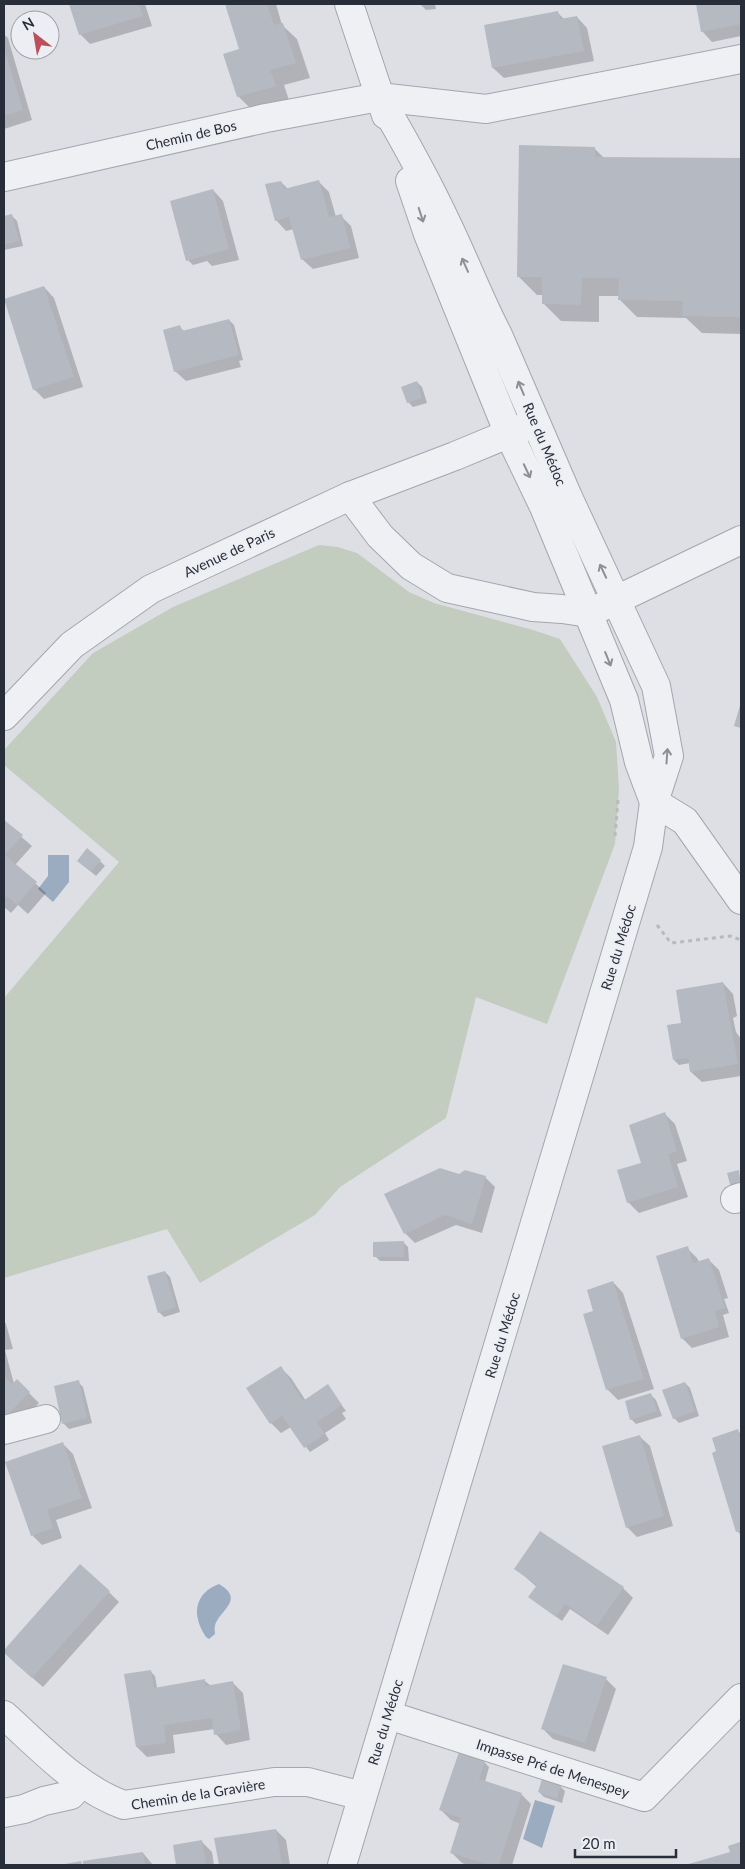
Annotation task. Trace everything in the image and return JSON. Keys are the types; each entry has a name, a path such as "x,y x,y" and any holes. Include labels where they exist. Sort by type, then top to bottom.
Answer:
{"street":[{"name":"Rue du Médoc","path":"349,4 379,97 401,152 499,438 544,507 624,700 639,762 654,802"},
{"name":"Chemin de Bos","path":"4,177 266,118 379,97 486,109 741,59"},
{"name":"Rue du Médoc","path":"342,1865 628,916 648,847 654,802 669,756 656,686 568,498 498,335 447,224 379,97"},
{"name":"Avenue de Paris","path":"4,715 72,645 151,589 350,496 536,422"},
{"path":"350,496 380,536 411,566 447,588 533,608 562,609 589,613 741,540"},
{"path":"654,802 685,821 741,900"},
{"path":"4,1430 46,1418"},
{"name":"Impasse Pré de Menespey","path":"388,1715 644,1797 741,1698"},
{"name":"Chemin de la Gravière","path":"4,1715 81,1783 107,1799 124,1805 274,1782 308,1782 362,1796"},
{"path":"4,1813 24,1810 44,1801 71,1796 81,1783"}],"path":[{"path":"628,916 657,925 671,943 730,936 741,940"}],"green space":[{"path":"319,545 338,547 357,553 409,592 434,603 560,639 597,697 616,742 619,789 615,844 547,1024 476,997 446,1118 340,1187 315,1215 200,1283 167,1229 4,1278 4,998 119,862 4,765 4,750 93,653 173,607"}],"water":[{"path":"48,855 69,855 69,882 53,902 38,889 48,876"},
{"path":"219,1584 227,1590 231,1600 217,1620 215,1634 209,1639 201,1629 198,1621 198,1606 204,1594 210,1588"},
{"path":"535,1800 555,1806 542,1848 523,1839"}],"building":[{"path":"69,4 139,4 143,16 79,35"},
{"path":"225,4 267,4 274,25 283,23 296,63 270,70 276,86 237,97 223,54 239,49"},
{"path":"696,4 741,4 741,24 701,32"},
{"path":"558,11 560,19 577,16 584,51 492,68 484,25"},
{"path":"4,48 23,110 4,116"},
{"path":"519,145 595,147 595,157 741,158 741,317 682,316 683,301 618,300 619,278 582,278 581,305 542,304 542,277 517,277"},
{"path":"319,180 329,217 342,214 350,248 301,260 289,217 275,221 265,184 281,181 284,189"},
{"path":"213,189 229,249 186,261 170,201"},
{"path":"12,214 19,241 4,245 4,216"},
{"path":"44,286 74,377 33,390 4,299"},
{"path":"229,319 239,355 174,372 163,330 180,325 182,331"},
{"path":"417,381 422,398 407,403 401,387"},
{"path":"741,702 741,728 734,726"},
{"path":"4,820 23,835 5,855 37,882 17,905 7,896 4,900"},
{"path":"87,848 101,860 91,872 77,861"},
{"path":"723,982 738,1064 690,1072 688,1058 673,1060 667,1025 681,1023 676,990"},
{"path":"665,1112 677,1151 668,1154 678,1187 627,1203 617,1170 641,1163 629,1125"},
{"path":"440,1168 459,1174 465,1170 486,1176 472,1224 445,1215 404,1234 384,1194"},
{"path":"739,1170 741,1185 731,1188 727,1173"},
{"path":"404,1241 404,1257 373,1257 373,1242"},
{"path":"688,1246 693,1263 709,1258 725,1308 715,1311 719,1327 681,1339 656,1256"},
{"path":"165,1271 176,1307 158,1313 147,1276"},
{"path":"613,1281 644,1379 606,1390 583,1314 593,1311 587,1290"},
{"path":"281,1366 303,1401 328,1384 342,1405 317,1422 325,1434 304,1448 282,1416 270,1424 246,1388"},
{"path":"4,1374 12,1384 17,1379 30,1392 4,1418"},
{"path":"79,1380 87,1418 62,1424 54,1386"},
{"path":"685,1382 695,1411 673,1419 662,1390"},
{"path":"651,1393 657,1411 630,1420 625,1401"},
{"path":"738,1429 741,1440 741,1531 736,1532 712,1453 716,1451 712,1438"},
{"path":"640,1435 664,1516 626,1528 602,1446"},
{"path":"63,1442 82,1498 47,1510 53,1528 31,1536 5,1462"},
{"path":"540,1531 624,1587 597,1626 565,1604 556,1617 528,1597 537,1585 514,1569"},
{"path":"80,1564 110,1591 32,1678 4,1653 4,1650"},
{"path":"563,1664 607,1677 585,1743 541,1729"},
{"path":"151,1670 154,1688 205,1679 205,1686 233,1681 241,1730 214,1735 212,1718 164,1725 166,1743 136,1747 124,1674"},
{"path":"459,1752 485,1761 479,1779 522,1793 499,1865 490,1865 450,1853 461,1818 439,1810"},
{"path":"542,1779 561,1785 557,1799 538,1792"},
{"path":"276,1829 282,1865 219,1865 214,1838"},
{"path":"202,1840 206,1865 176,1865 173,1845"},
{"path":"740,1842 741,1865 685,1865 730,1852 728,1846"},
{"path":"143,1852 145,1865 83,1865 83,1861"},
{"path":"81,1861 82,1865 65,1864"}]}
